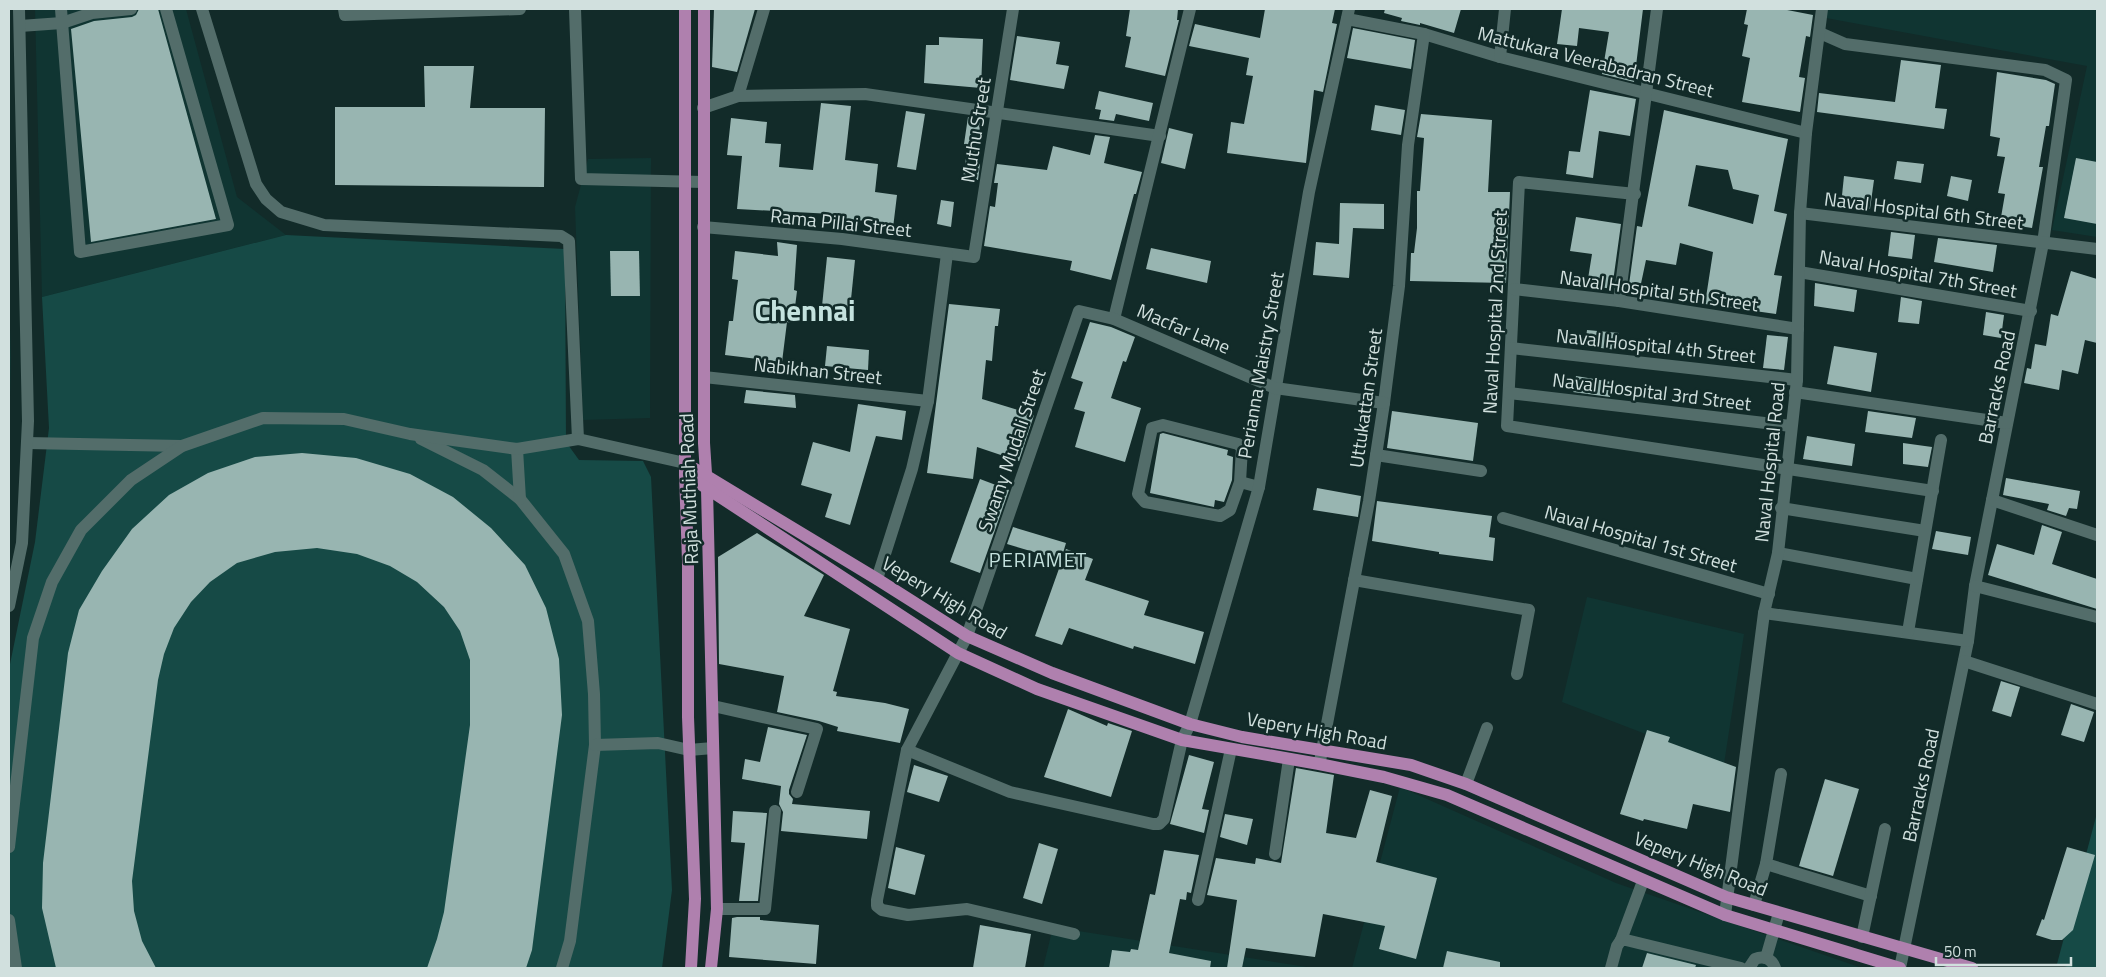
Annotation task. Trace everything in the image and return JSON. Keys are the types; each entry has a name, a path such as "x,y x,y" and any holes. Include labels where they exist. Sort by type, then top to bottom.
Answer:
{"main road":[{"name":"Raja Muthiah Road","path":"685,9 685,468 688,561 689,750 696,899 691,968"},
{"name":"Raja Muthiah Road","path":"704,9 704,443 707,475 717,909 711,968"},
{"name":"Vepery High Road","path":"685,468 707,475 877,578 967,636 1052,673 1190,724 1242,737 1411,765 1466,784 1726,897 1972,968"},
{"name":"Vepery High Road","path":"685,468 707,489 958,653 1037,689 1182,740 1384,777 1447,795 1725,915 1881,966 1900,968"}],"street":[{"path":"9,606 22,543 27,443 15,103 20,26 19,9"},
{"path":"61,9 80,252 228,225 166,9"},
{"path":"20,26 62,23 92,13 131,9"},
{"path":"202,9 256,184 266,199 281,212 324,225 561,236 569,242 578,438"},
{"path":"344,9 345,15 520,9"},
{"path":"575,9 581,180 640,179 684,183 703,182"},
{"path":"738,96 764,9"},
{"name":"Muthu Street","path":"974,257 1014,9"},
{"path":"1114,319 1190,9"},
{"path":"1500,57 1505,9"},
{"path":"1619,301 1635,194 1658,9"},
{"name":"Naval Hospital Road","path":"1725,915 1764,613 1778,553 1781,508 1796,386 1800,213 1806,133 1822,9"},
{"name":"Mattukara Veerabadran Street","path":"1348,14 1500,57 1806,133"},
{"name":"Perianna Maistry Street","path":"907,750 1010,792 1153,824 1159,824 1164,819 1182,740 1190,724 1259,487 1309,192 1348,14"},
{"name":"Barracks Road","path":"1820,32 1845,44 2046,70 2066,80 2043,243 2031,311 1975,586 1968,641 1900,968"},
{"name":"Uttukattan Street","path":"1319,764 1354,580 1384,403 1399,286 1408,145 1424,34"},
{"path":"703,108 738,96 865,94 1160,136"},
{"name":"Naval Hospital 2nd Street","path":"1635,194 1519,182 1506,426 1787,467"},
{"name":"Naval Hospital 6th Street","path":"1800,213 2097,249"},
{"name":"Rama Pillai Street","path":"703,227 842,239 974,257"},
{"path":"877,578 912,470 928,401 947,254"},
{"name":"Naval Hospital 7th Street","path":"1799,272 2031,311"},
{"name":"Naval Hospital 5th Street","path":"1514,289 1619,301 1798,329"},
{"name":"Swamy Mudali Street","path":"967,636 1079,311 1114,319"},
{"name":"Macfar Lane","path":"1114,319 1275,388 1384,403"},
{"name":"Naval Hospital 4th Street","path":"1511,348 1796,386 2007,423"},
{"name":"Nabikhan Street","path":"704,377 928,401"},
{"name":"Naval Hospital 3rd Street","path":"1509,393 1790,426"},
{"path":"9,847 33,638 52,582 81,530 131,480 182,446 263,418 344,420 410,434 517,449 578,438 685,468"},
{"path":"1163,425 1238,444 1242,448 1243,453 1240,482 1230,510 1220,516 1145,502 1138,494 1152,428 1163,425"},
{"path":"410,434 483,470 520,499 564,554 588,621 594,694 595,745 570,941 562,968"},
{"path":"1908,632 1941,440"},
{"path":"27,443 182,446"},
{"path":"517,449 520,499"},
{"path":"1376,455 1480,471"},
{"path":"1787,467 1933,491"},
{"path":"1240,482 1259,487"},
{"path":"1992,500 2097,535"},
{"path":"1781,508 1926,531"},
{"name":"Naval Hospital 1st Street","path":"1503,518 1769,594"},
{"path":"1778,553 1917,579"},
{"path":"1354,580 1529,610 1517,674"},
{"path":"1975,586 2097,617"},
{"path":"1764,613 1968,641"},
{"path":"967,636 907,750 877,906 882,910 908,915 967,909 1074,934"},
{"path":"1964,661 2097,704"},
{"path":"713,706 817,729 796,792"},
{"path":"1466,784 1487,728"},
{"path":"595,745 658,744 689,750 712,748"},
{"path":"1198,900 1231,749"},
{"path":"1275,854 1289,759"},
{"path":"1754,905 1766,864 1781,774"},
{"path":"717,909 765,909 775,811"},
{"path":"1862,937 1885,829"},
{"path":"1766,864 1871,896"},
{"path":"1611,968 1617,946 1622,940 1643,881"},
{"path":"1766,958 1779,913"},
{"path":"9,920 16,968"},
{"path":"1622,940 1740,968"},
{"path":"1749,968 1754,959 1766,958 1773,963 1775,968"}],"shaded area":[{"path":"35,9 186,9 237,197 286,235 42,297"},
{"path":"1827,9 2097,9 2097,237 2052,230 2087,66 1826,18"},
{"path":"651,158 650,418 583,420 575,207 588,159"},
{"path":"286,235 565,249 566,442 579,460 643,461 651,477 672,890 662,968 9,968 9,669 35,542 49,428 42,297"},
{"path":"9,302 11,357 9,437"},
{"path":"1587,597 1744,634 1724,764 1562,702"},
{"path":"1400,787 1616,883 1862,968 1352,968"},
{"path":"2097,813 2097,968 2071,968 2057,964"},
{"path":"1053,927 1313,968 1043,968"}],"building":[{"path":"139,9 158,9 216,219 91,242 71,29 94,21 132,17 136,15"},
{"path":"714,9 755,9 737,72 712,67"},
{"path":"1130,9 1178,9 1177,20 1179,20 1165,76 1125,67 1131,37 1126,36"},
{"path":"1265,9 1335,9 1332,23 1337,24 1323,92 1314,90 1306,163 1227,153 1231,122 1244,124 1253,76 1246,75 1249,58 1189,46 1195,24 1260,38"},
{"path":"1385,9 1461,9 1454,33 1420,23 1420,25 1401,21 1402,18 1384,13"},
{"path":"1562,9 1643,9 1634,82 1602,74 1609,32 1579,28 1577,46 1557,44"},
{"path":"1747,9 1782,9 1813,15 1810,37 1806,36 1799,77 1805,78 1800,112 1742,102 1750,58 1742,56 1748,25 1744,24"},
{"path":"1353,28 1415,40 1411,69 1347,58"},
{"path":"1017,36 1060,42 1056,64 1069,66 1064,89 1010,80"},
{"path":"939,37 983,39 981,88 924,83 926,45 939,45"},
{"path":"1901,60 1941,65 1935,108 1947,109 1944,129 1817,112 1819,93 1895,102"},
{"path":"424,66 474,66 470,108 545,108 544,187 335,185 335,107 425,107"},
{"path":"1997,72 2046,80 2055,84 2049,126 2046,126 2039,167 2043,167 2032,228 2000,223 2005,194 1998,193 2005,157 1997,156 2000,138 1990,136"},
{"path":"1590,90 1636,99 1630,136 1599,131 1593,178 1566,174 1569,151 1580,152"},
{"path":"1099,91 1153,103 1149,121 1116,114 1114,121 1099,119 1101,110 1095,109"},
{"path":"821,103 851,106 845,160 878,164 875,192 897,195 893,228 873,226 874,222 832,217 832,214 737,209 742,156 727,155 731,118 767,122 765,143 781,144 779,167 813,170"},
{"path":"1375,105 1405,110 1401,135 1371,130"},
{"path":"1664,110 1788,139 1774,211 1787,214 1774,275 1782,276 1776,314 1705,304 1713,252 1680,243 1676,265 1646,260 1639,293 1628,292 1637,226 1642,227","holes":["1696,165 1728,170 1733,189 1759,195 1753,224 1688,206"]},
{"path":"906,111 925,114 916,170 897,167"},
{"path":"1421,114 1492,120 1488,192 1510,192 1506,283 1410,281 1411,253 1414,253 1417,228 1417,191 1420,191 1424,138 1417,137"},
{"path":"968,117 980,119 978,180 963,178 968,145 964,144"},
{"path":"1169,128 1193,134 1185,169 1161,163"},
{"path":"1095,135 1110,137 1104,163 1142,172 1136,194 1134,194 1111,280 1070,270 1072,261 984,246 990,206 995,207 998,183 994,183 997,164 1047,170 1053,146 1090,155"},
{"path":"2076,158 2097,162 2097,224 2064,218"},
{"path":"1897,161 1924,164 1921,183 1894,179"},
{"path":"1844,176 1874,180 1870,209 1841,205"},
{"path":"1951,176 1972,180 1968,201 1947,196"},
{"path":"941,200 954,202 951,227 937,224"},
{"path":"1340,203 1384,204 1384,229 1353,228 1349,278 1313,275 1316,242 1339,244"},
{"path":"1576,217 1621,224 1612,289 1587,285 1592,254 1570,251"},
{"path":"1891,232 1915,235 1912,259 1888,256"},
{"path":"1938,238 1997,245 1993,272 1934,262"},
{"path":"777,242 797,245 794,290 797,291 793,323 787,322 782,362 725,355 729,321 733,321 738,280 732,279 735,251 778,256"},
{"path":"1151,248 1211,261 1207,283 1146,269"},
{"path":"610,251 639,251 640,296 611,296"},
{"path":"827,257 855,260 849,319 821,316"},
{"path":"2071,271 2097,279 2097,343 2085,340 2078,374 2062,370 2059,390 2024,383 2027,368 2031,369 2035,344 2046,346 2051,314 2058,316"},
{"path":"1815,283 1857,290 1854,312 1814,306"},
{"path":"1901,297 1922,301 1919,324 1898,322"},
{"path":"949,304 1000,309 998,326 995,326 992,361 986,360 982,399 1034,415 1019,461 977,447 973,479 927,473"},
{"path":"1986,312 2004,315 2001,338 1983,335"},
{"path":"1090,322 1111,327 1135,337 1126,362 1123,361 1111,398 1141,408 1125,462 1075,447 1085,412 1074,409 1083,382 1071,378"},
{"path":"1587,330 1619,333 1617,350 1585,346"},
{"path":"1767,335 1788,337 1784,370 1763,368"},
{"path":"827,346 869,350 868,370 825,366"},
{"path":"1834,346 1877,353 1871,392 1827,384"},
{"path":"1576,376 1612,382 1610,397 1573,392"},
{"path":"746,390 795,395 796,408 744,403"},
{"path":"858,404 906,411 902,440 876,436 850,525 825,517 832,494 801,485 813,442 850,452"},
{"path":"1392,411 1478,423 1473,461 1387,448"},
{"path":"1868,411 1916,418 1912,438 1865,432"},
{"path":"1163,433 1228,450 1227,455 1233,457 1232,480 1224,502 1215,500 1214,507 1150,493 1160,434"},
{"path":"1807,436 1855,444 1852,466 1803,459"},
{"path":"1903,443 1932,447 1928,467 1903,464"},
{"path":"302,453 356,458 410,474 453,497 491,528 525,565 546,608 559,659 562,715 532,950 526,968 427,968 444,912 470,725 470,660 460,631 444,607 417,582 390,566 357,554 317,548 275,552 237,563 210,582 191,602 174,628 164,654 158,680 132,881 134,911 142,941 156,968 56,968 42,908 43,863 68,653 79,610 102,571 132,529 169,495 208,473 255,457"},
{"path":"2006,478 2080,491 2077,509 2069,508 2066,516 2047,510 2049,504 2003,495"},
{"path":"980,479 1009,490 980,573 950,562"},
{"path":"1317,488 1361,496 1358,517 1313,510"},
{"path":"1377,501 1492,516 1489,537 1495,538 1493,561 1439,554 1439,552 1372,541"},
{"path":"2042,525 2062,532 2052,564 2097,579 2097,609 1988,575 1997,544 2034,555"},
{"path":"1013,527 1066,543 1061,560 1007,544"},
{"path":"1936,531 1971,537 1968,555 1932,549"},
{"path":"757,533 824,575 804,616 850,629 833,691 837,692 836,696 885,703 909,709 900,743 837,731 838,727 777,712 784,676 719,664 718,557"},
{"path":"1066,549 1093,559 1085,580 1149,601 1144,615 1204,632 1195,664 1134,646 1133,649 1069,628 1062,645 1035,636"},
{"path":"2001,681 2020,687 2011,717 1992,711"},
{"path":"2071,704 2094,712 2084,742 2061,735"},
{"path":"1068,709 1107,726 1108,723 1132,731 1111,797 1044,777"},
{"path":"768,727 807,735 789,790 789,794 793,799 792,804 870,811 867,839 781,831 783,812 779,804 781,786 742,779 745,759 760,762"},
{"path":"1647,730 1670,737 1668,742 1736,767 1730,812 1693,804 1687,829 1644,819 1643,821 1620,814"},
{"path":"1189,755 1214,762 1202,809 1209,810 1204,833 1170,824"},
{"path":"914,765 948,776 939,802 907,792"},
{"path":"1296,768 1334,775 1326,833 1356,838 1370,790 1392,796 1376,862 1437,878 1416,959 1379,949 1385,926 1323,914 1315,957 1246,948 1242,968 1227,968 1237,900 1207,895 1216,858 1255,864 1256,858 1281,863"},
{"path":"1825,779 1859,789 1833,876 1799,866"},
{"path":"733,811 767,813 758,901 739,901 745,843 731,842"},
{"path":"1225,814 1253,819 1247,845 1220,837"},
{"path":"1039,843 1058,849 1042,904 1023,898"},
{"path":"896,847 925,855 915,895 888,888"},
{"path":"2067,847 2095,855 2073,930 2062,940 2052,940 2036,935 2042,919 2044,920"},
{"path":"1164,850 1199,855 1191,893 1187,892 1186,900 1180,899 1169,953 1211,961 1210,968 1109,968 1112,950 1130,952 1131,949 1138,950 1150,894 1155,895"},
{"path":"760,917 760,920 819,925 816,964 729,957 732,918"},
{"path":"980,925 1031,934 1025,968 973,968"},
{"path":"1447,951 1500,962 1500,968 1443,968"},
{"path":"1647,953 1696,965 1695,968 1642,968"}],"district":[{"name":"Chennai","path":"805,310"},
{"name":"PERIAMET","path":"1038,559"}]}
